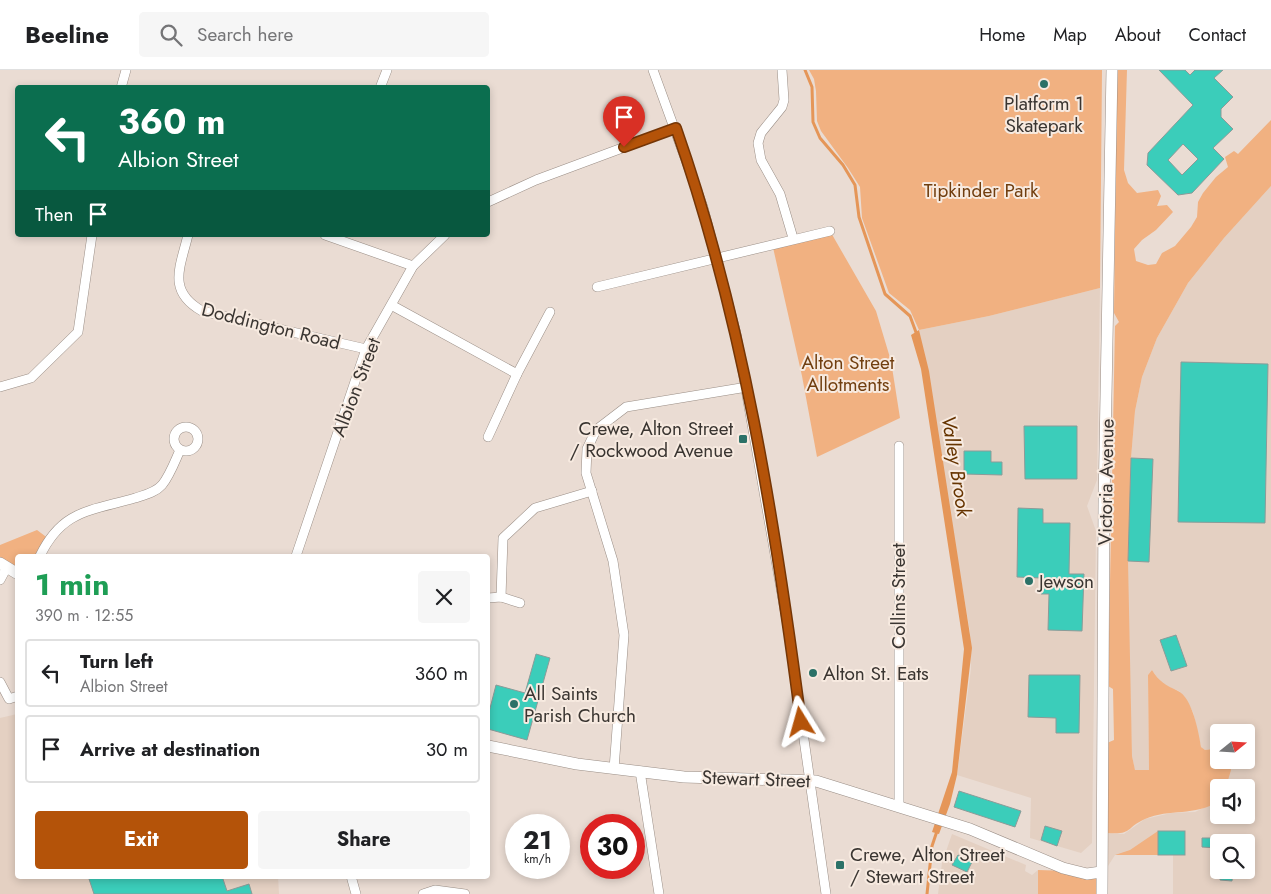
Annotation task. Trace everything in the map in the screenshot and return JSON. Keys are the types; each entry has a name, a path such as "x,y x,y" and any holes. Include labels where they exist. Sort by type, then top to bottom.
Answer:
{"street":[{"path":"122,85 126,70"},
{"path":"381,85 387,70"},
{"path":"653,70 676,128 718,257 746,387 788,624 808,780 826,894"},
{"path":"782,70 784,100 782,107 761,134 759,152 780,194 794,238"},
{"name":"Victoria Avenue","path":"1102,894 1104,504 1109,332 1112,70"},
{"path":"490,201 536,180 676,128"},
{"path":"597,287 794,238 830,231"},
{"path":"0,387 30,378 78,332 92,237"},
{"name":"Doddington Road","path":"188,237 178,283 181,294 189,304 202,311 366,349"},
{"path":"331,237 413,266"},
{"name":"Albion Street","path":"297,554 366,349 393,306 413,266 443,237"},
{"path":"393,306 517,374"},
{"path":"488,437 517,374 550,312"},
{"path":"614,769 623,627 612,560 586,465 590,441 596,430 626,406 746,387"},
{"name":"Collins Street","path":"898,446 899,806"},
{"path":"41,554 49,539 69,518 86,511 150,494 162,486 180,450"},
{"path":"501,597 504,538 535,508 592,491"},
{"path":"0,580 8,568"},
{"path":"490,598 501,597 520,603"},
{"path":"0,682 9,698 15,697"},
{"name":"Stewart Street","path":"490,746 529,756 684,777 780,781 808,780 950,822 1063,868 1087,874 1101,872"},
{"path":"640,771 659,894"},
{"path":"353,879 356,894"},
{"path":"423,894 436,890 465,894"}],"shaded area":[{"path":"1271,186 1271,894 1173,894 1173,855 1115,855 1108,866 1107,833 1124,834 1145,819 1171,813 1195,812 1210,804 1210,824 1255,824 1255,779 1228,779 1230,769 1255,769 1255,724 1210,724 1210,749 1205,750 1201,747 1193,712 1184,696 1179,691 1162,684 1152,670 1148,675 1149,770 1135,771 1132,756 1127,594 1131,458 1135,411 1142,377 1157,338 1188,283 1224,238"},
{"path":"1100,288 1097,480 1087,506 1096,531 1092,843 1081,853 1030,838 1031,798 957,775 971,669 970,632 919,330 989,316"},
{"path":"919,330 929,371 972,648 957,775 950,804 939,834 932,832 952,772 964,649 921,369 911,335"},
{"path":"15,714 15,879 278,879 279,894 0,894 0,718"},
{"path":"952,834 1026,865 1025,871 1032,875 1038,870 1038,894 938,894 942,863"}],"green space":[{"name":"Tipkinder Park","path":"809,70 1102,70 1100,288 989,316 919,330 910,310 889,293 862,218 860,187 821,131 817,121 816,91 814,79"},
{"path":"1117,70 1127,70 1124,170 1128,183 1137,193 1158,190 1161,196 1157,206 1167,205 1173,212 1134,249 1136,261 1148,265 1156,264 1162,253 1175,246 1191,227 1197,217 1198,202 1203,193 1216,177 1228,167 1225,157 1234,151 1238,154 1271,120 1271,186 1224,238 1188,283 1157,338 1142,377 1135,411 1131,458 1128,561 1132,756 1135,770 1149,770 1148,675 1152,670 1160,680 1178,691 1187,700 1194,716 1201,747 1205,750 1210,749 1210,769 1231,770 1228,779 1210,779 1210,806 1191,811 1154,816 1139,822 1125,832 1107,833 1107,743 1114,740 1113,689 1108,686 1115,326 1119,322 1114,313"},
{"name":"Alton Street Allotments","path":"830,231 876,311 891,361 900,418 817,457 802,376 772,243"},
{"path":"37,530 49,539 41,554 15,554 15,568 0,558 0,545"},
{"path":"1158,831 1158,855 1115,855 1130,850"},
{"path":"1038,870 1101,872 1100,894 1038,894"}],"building":[{"path":"1159,70 1185,70 1190,75 1195,70 1223,70 1214,78 1233,97 1221,109 1221,117 1233,129 1213,148 1224,159 1192,193 1178,195 1147,165 1148,153 1193,105","holes":["1183,144 1198,159 1182,175 1168,160"]},
{"path":"1181,362 1268,364 1265,523 1178,522"},
{"path":"1024,426 1077,426 1077,479 1025,479"},
{"path":"964,451 991,451 991,462 1002,462 1002,475 964,474"},
{"path":"1131,458 1153,459 1149,562 1128,561"},
{"path":"1018,508 1043,509 1043,523 1070,523 1069,574 1084,574 1082,631 1048,630 1049,594 1041,594 1041,578 1017,577"},
{"path":"1176,635 1187,666 1171,671 1160,640"},
{"name":"All Saints Parish Church","path":"536,654 550,658 527,740 490,730 490,708 496,685 525,693"},
{"path":"1029,675 1080,675 1079,733 1056,733 1056,718 1028,717"},
{"path":"959,791 1021,811 1015,827 954,807"},
{"path":"1045,826 1062,831 1057,846 1041,840"},
{"path":"1158,831 1185,831 1185,855 1158,855"},
{"path":"1202,838 1210,838 1210,848 1202,847"},
{"path":"958,855 972,862 967,872 952,865"},
{"path":"89,879 223,879 227,891 249,884 252,894 94,894"},
{"path":"1220,879 1232,879 1232,881"}],"waterway":[{"name":"Valley Brook","path":"805,70 812,87 813,122 820,138 843,165 855,185 859,217 885,294 910,316 917,335"},
{"name":"Valley Brook","path":"927,894 932,846 937,831"}],"place":[{"name":"Platform 1 Skatepark","path":"1044,84"},
{"name":"Crewe, Alton Street / Rockwood Avenue","path":"743,439"},
{"name":"Jewson","path":"1029,581"},
{"name":"Alton St. Eats","path":"813,673"},
{"name":"All Saints Parish Church","path":"514,704"},
{"name":"Crewe, Alton Street / Stewart Street","path":"840,865"}],"route":[{"path":"624,147 676,128 703,207 728,298 746,387 789,634 801,722"}]}
